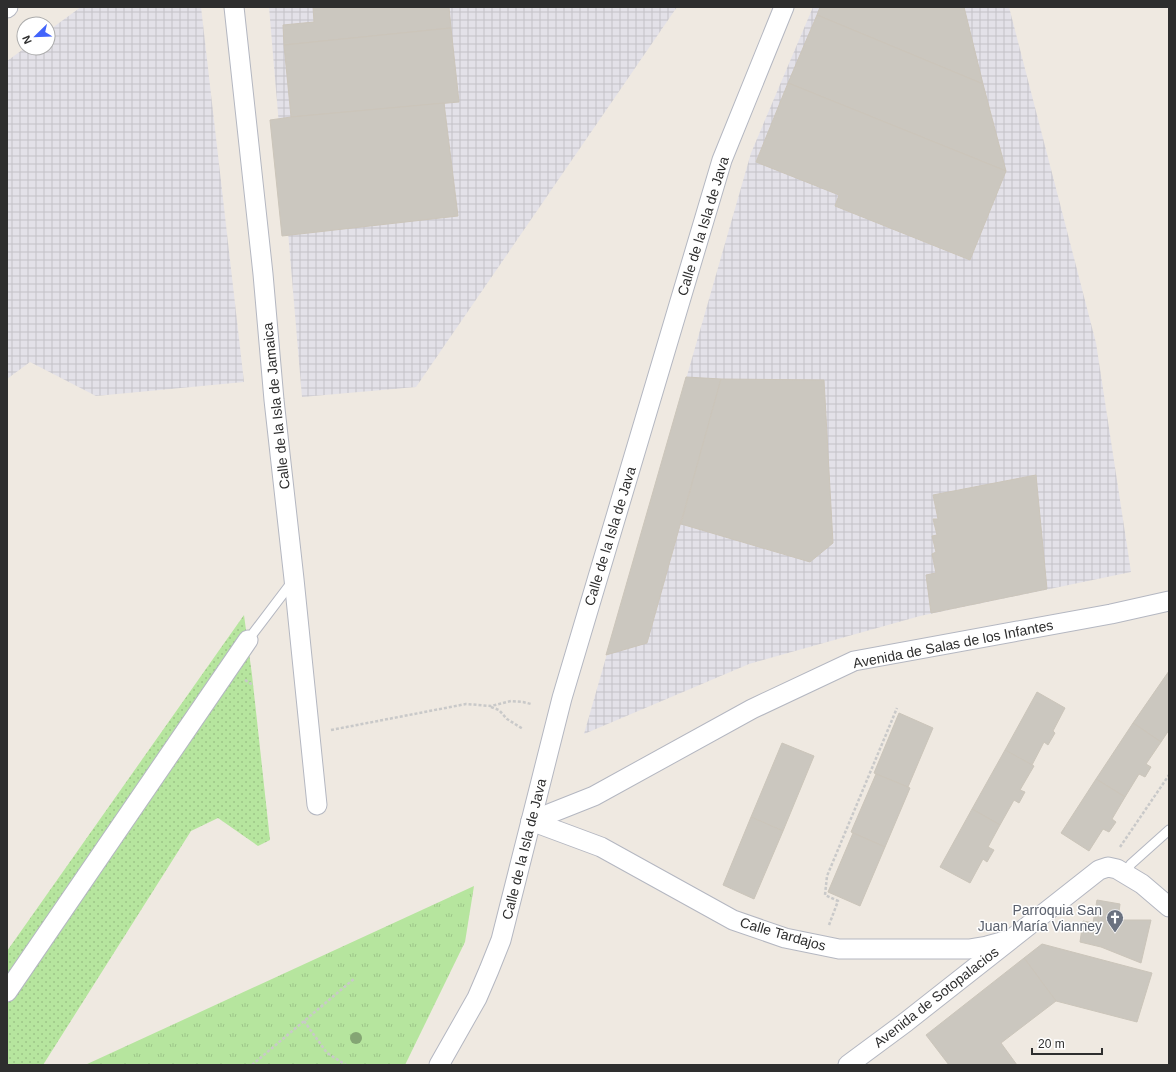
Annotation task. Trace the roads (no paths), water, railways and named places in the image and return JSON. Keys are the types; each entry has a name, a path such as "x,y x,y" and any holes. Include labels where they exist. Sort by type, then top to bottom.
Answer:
{"street":[{"name":"Calle de la Isla de Jamaica","path":"234,7 317,805"},
{"name":"Calle de la Isla de Java","path":"439,1065 477,998 501,940 562,698 722,160 784,7"},
{"name":"Avenida de Salas de los Infantes","path":"532,821 594,796 752,709 854,661 1111,614 1169,601"},
{"path":"7,992 248,640"},
{"name":"Calle Tardajos","path":"532,821 601,847 733,920 785,938 838,949 969,949 1009,940"},
{"name":"Avenida de Sotopalacios","path":"848,1065 906,1022 1099,870 1117,868 1125,873"},
{"path":"1125,873 1142,884 1169,907"}],"lane":[{"path":"248,640 294,579"},
{"path":"1125,873 1131,864 1169,830"}],"place":[{"name":"Parroquia San Juan María Vianney","path":"1115,933"}]}
